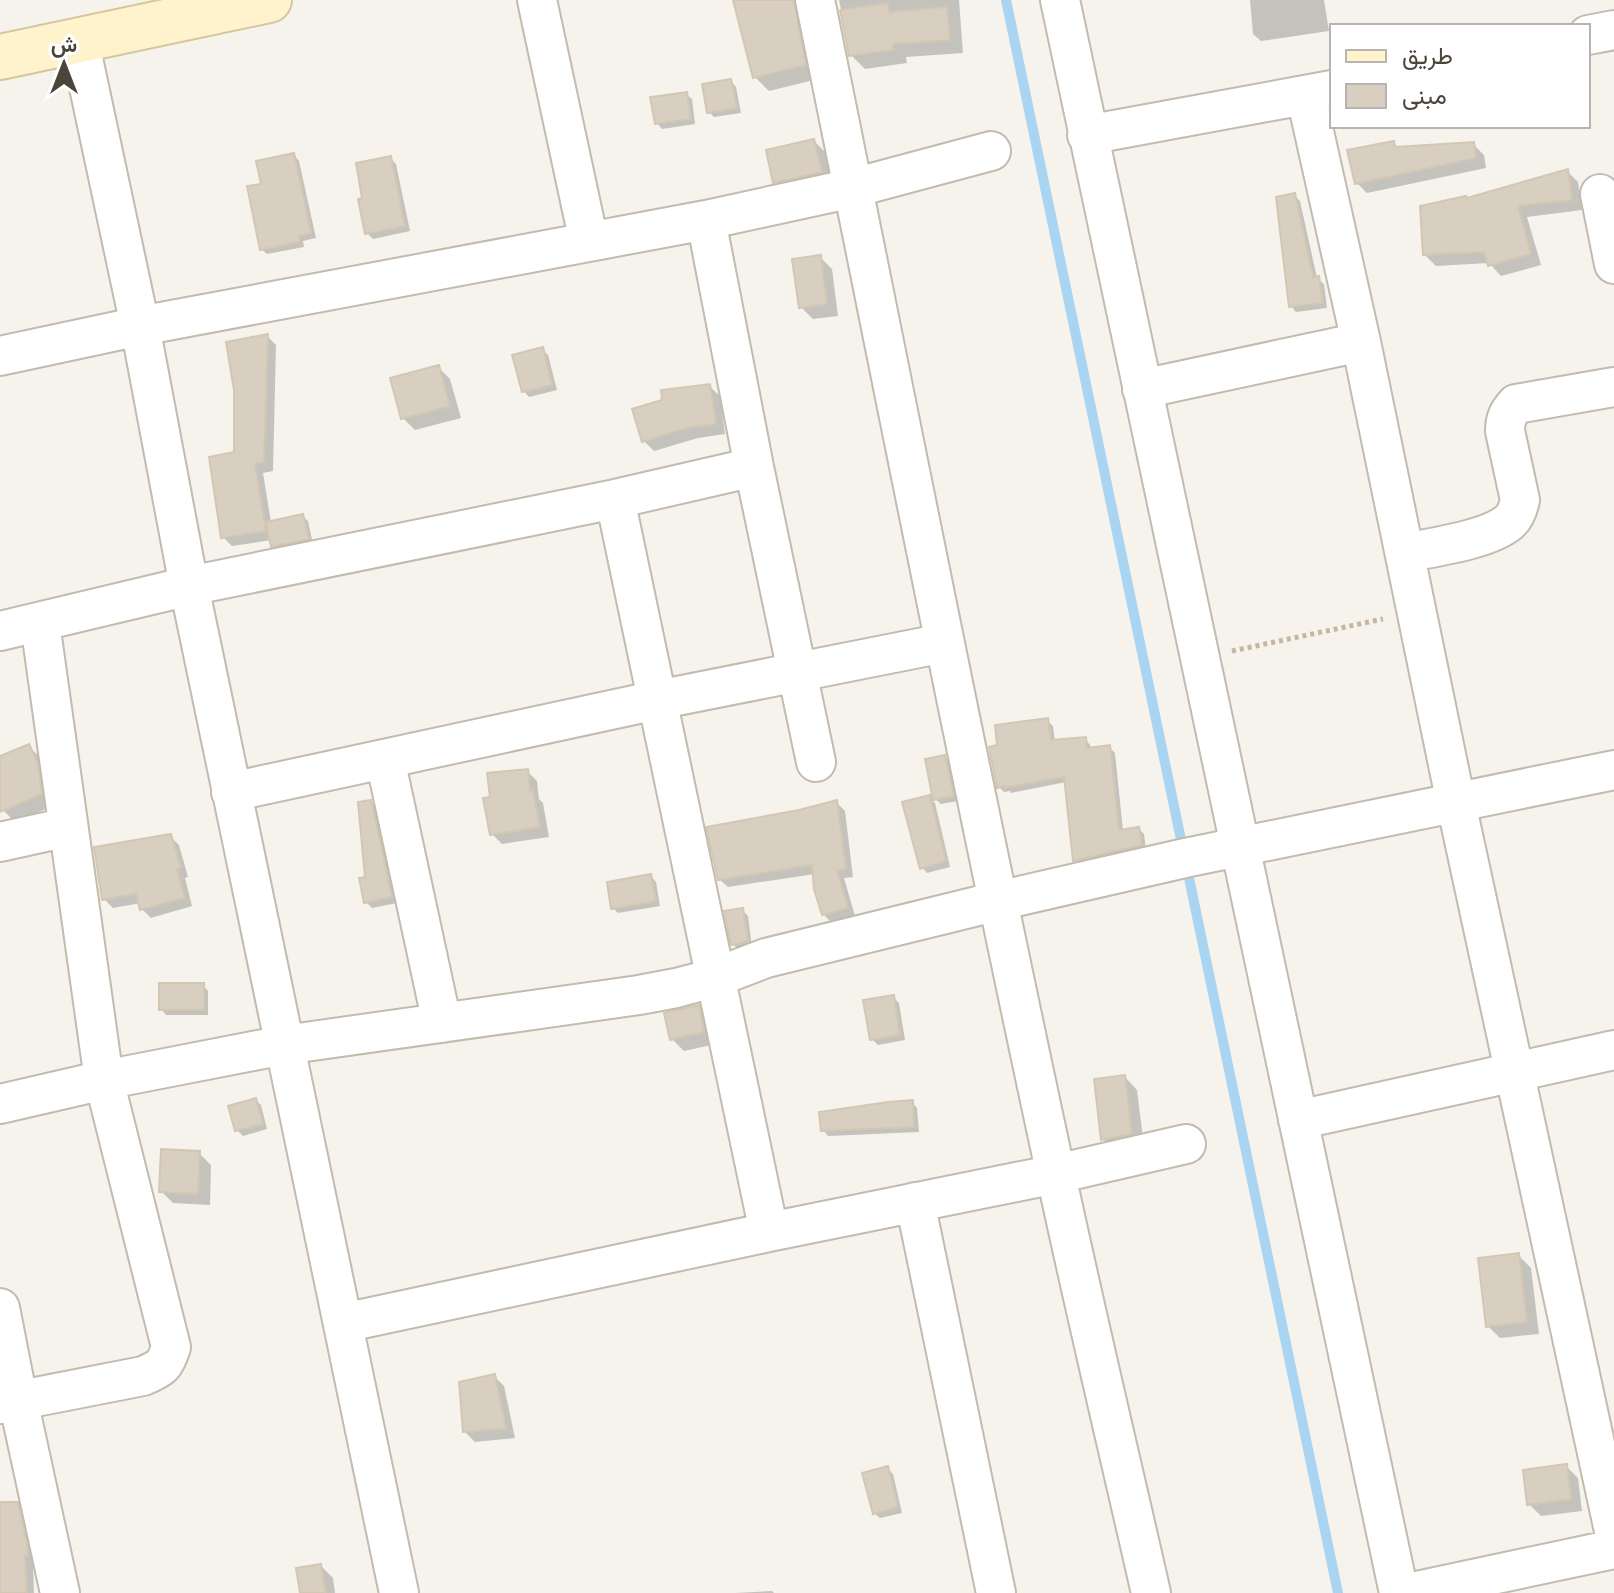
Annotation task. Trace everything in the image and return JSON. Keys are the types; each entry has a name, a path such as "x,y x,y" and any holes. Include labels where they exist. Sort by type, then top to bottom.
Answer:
{"main road":[{"path":"0,57 269,0"}],"street":[{"path":"537,0 589,242"},
{"path":"815,0 998,901 1151,1593"},
{"path":"1060,0 1399,1593"},
{"path":"1590,35 1614,30"},
{"path":"79,40 140,326 231,792 399,1593"},
{"path":"1087,135 1319,93 1361,342 1416,611 1614,1531"},
{"path":"0,356 140,326 706,220 853,188 991,151"},
{"path":"1600,194 1614,264"},
{"path":"706,220 816,762"},
{"path":"1142,389 1361,342"},
{"path":"1405,553 1482,536 1510,522 1520,500 1505,421 1516,404 1614,387"},
{"path":"0,631 189,586 615,499 754,467"},
{"path":"615,499 769,1232"},
{"path":"9,1402 143,1376 166,1363 171,1347 104,1080 40,623"},
{"path":"231,792 657,700 944,643"},
{"path":"385,759 442,1023"},
{"path":"0,1104 284,1045 676,988 714,978 766,958 998,901 1614,770"},
{"path":"0,842 68,827"},
{"path":"1298,1120 1614,1050"},
{"path":"343,1323 1186,1144"},
{"path":"915,1202 996,1593"},
{"path":"0,1308 9,1402 60,1593"},
{"path":"1407,1593 1614,1549"}],"path":[{"path":"1200,658 1416,611"}],"building":[{"path":"733,0 794,0 806,65 753,78"},
{"path":"888,3 889,12 947,7 950,40 893,44 894,50 849,56 840,10"},
{"path":"731,79 737,108 707,113 702,84"},
{"path":"687,92 691,119 655,124 650,97"},
{"path":"814,139 822,172 773,183 766,150"},
{"path":"1394,141 1395,147 1474,142 1476,158 1355,184 1347,150"},
{"path":"294,153 311,233 299,236 300,242 260,250 247,186 261,184 256,161"},
{"path":"391,156 405,226 365,234 358,199 362,198 356,163"},
{"path":"1568,169 1572,200 1518,206 1531,254 1488,266 1484,252 1423,255 1420,206 1467,198"},
{"path":"1295,193 1313,277 1319,276 1323,303 1289,307 1276,197"},
{"path":"821,255 827,304 799,308 792,259"},
{"path":"268,334 264,462 255,464 266,531 221,538 209,457 234,452 234,390 226,342"},
{"path":"543,347 552,385 522,392 512,355"},
{"path":"439,365 450,406 401,419 390,378"},
{"path":"710,384 716,424 687,428 642,442 632,409 662,400 661,390"},
{"path":"303,514 309,539 271,547 266,522"},
{"path":"1048,718 1051,740 1086,737 1087,748 1110,745 1119,830 1139,827 1142,845 1073,861 1064,777 997,788 989,747 997,745 995,725"},
{"path":"29,744 38,764 42,794 0,812 0,756"},
{"path":"945,755 954,796 933,800 925,759"},
{"path":"528,769 530,791 533,790 540,827 490,835 483,798 490,797 487,773"},
{"path":"930,795 946,861 920,869 902,802"},
{"path":"371,800 392,897 364,903 359,878 365,877 358,802"},
{"path":"837,800 846,869 837,870 848,908 822,915 814,889 812,865 718,880 706,827"},
{"path":"171,834 181,868 177,869 185,898 140,910 136,894 102,900 94,847"},
{"path":"651,874 656,901 611,909 607,882"},
{"path":"743,908 748,941 731,945 724,911"},
{"path":"159,983 204,983 204,1010 159,1010"},
{"path":"894,995 900,1035 870,1040 863,1000"},
{"path":"699,1005 704,1032 670,1040 664,1013"},
{"path":"1125,1075 1132,1134 1101,1140 1094,1079"},
{"path":"256,1098 263,1124 235,1131 228,1106"},
{"path":"913,1100 914,1127 821,1131 819,1112"},
{"path":"161,1149 200,1151 198,1194 159,1192"},
{"path":"1519,1253 1527,1322 1486,1327 1478,1258"},
{"path":"495,1374 506,1429 463,1432 459,1382"},
{"path":"1567,1464 1571,1499 1527,1505 1523,1470"},
{"path":"888,1466 898,1507 873,1514 862,1473"},
{"path":"0,1502 18,1502 27,1544 27,1593 0,1593"},
{"path":"321,1564 326,1593 300,1593 296,1568"}],"waterway":[{"path":"1006,0 1338,1593"}]}
